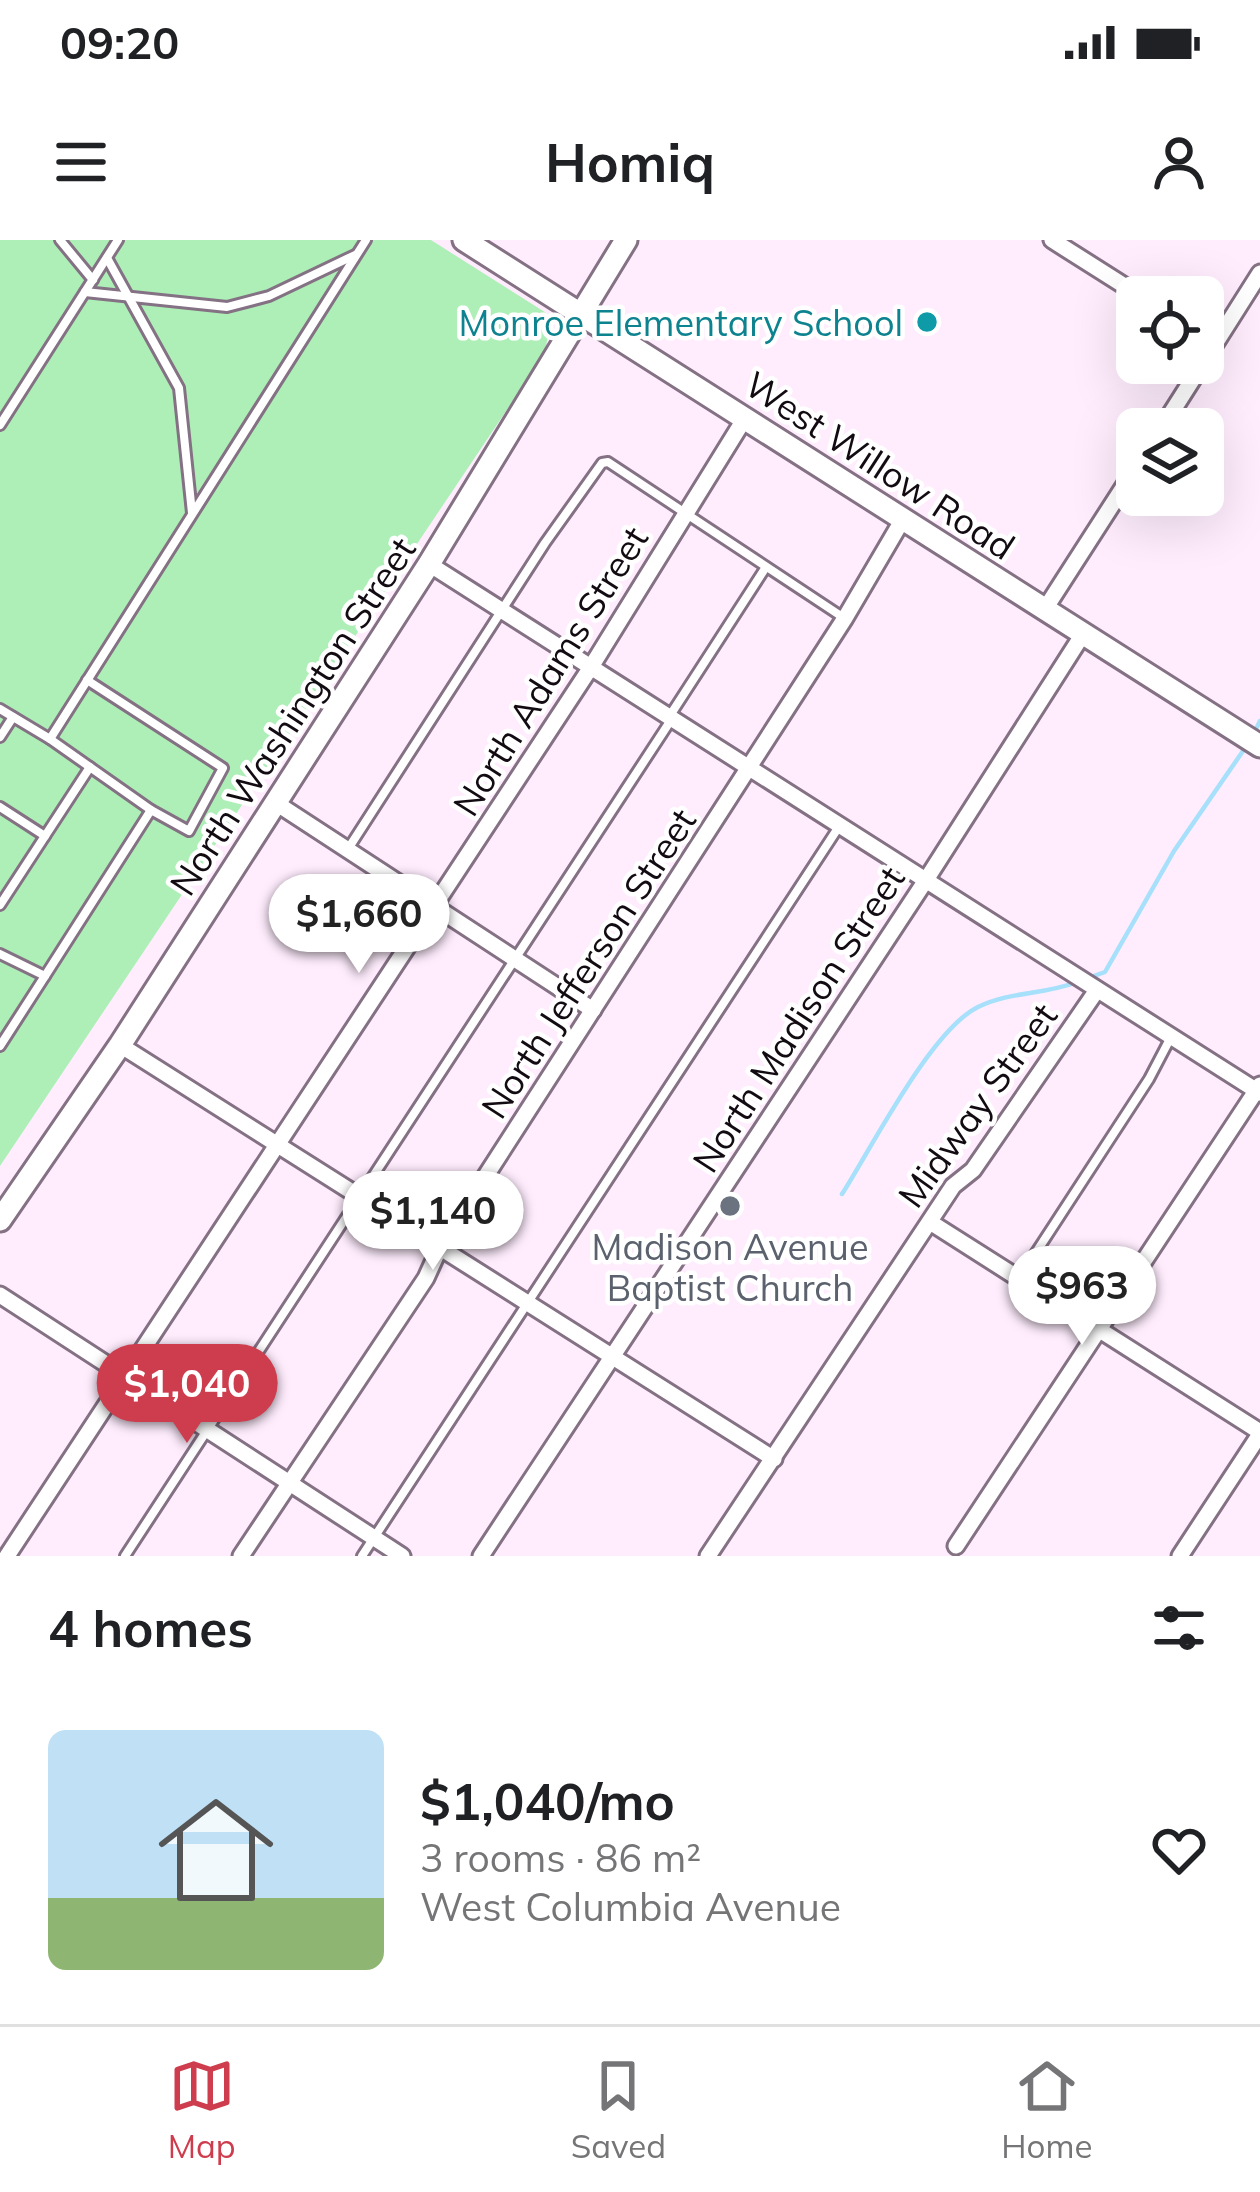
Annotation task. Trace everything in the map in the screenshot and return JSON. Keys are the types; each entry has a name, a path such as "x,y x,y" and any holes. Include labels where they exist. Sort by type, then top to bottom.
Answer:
{"street":[{"name":"West Willow Road","path":"464,240 1260,746"},
{"name":"North Washington Street","path":"0,1220 120,1045 429,564 626,240"},
{"path":"1052,240 1116,281"},
{"path":"1224,320 1260,273"},
{"name":"North Adams Street","path":"7,1556 591,668 745,418"},
{"path":"1045,609 1116,499"},
{"name":"North Jefferson Street","path":"241,1556 426,1278 440,1247 845,618 903,519"},
{"path":"429,564 1259,1090 956,1546"},
{"name":"North Madison Street","path":"481,1556 1083,634"},
{"path":"276,803 593,1010"},
{"name":"Midway Street","path":"708,1556 953,1186 973,1170 1097,990"},
{"path":"120,1045 774,1460"},
{"path":"930,1222 1260,1433 1180,1556"},
{"path":"0,1295 402,1556"}],"lane":[{"path":"60,240 93,280"},
{"path":"0,425 118,240"},
{"path":"50,739 366,240"},
{"path":"85,292 227,307 269,296 357,254"},
{"path":"106,258 179,388 192,515"},
{"path":"348,848 602,463 608,462 845,618"},
{"path":"125,1556 766,567"},
{"path":"0,709 189,831 223,769 87,680"},
{"path":"0,736 13,716"},
{"path":"0,905 90,767"},
{"path":"0,807 45,836"},
{"path":"0,1046 152,810"},
{"path":"362,1556 840,825"},
{"path":"0,954 45,976"},
{"path":"1019,1278 1172,1037"}],"green space":[{"path":"0,240 431,240 551,316 545,353 0,1166"}],"waterway":[{"path":"1256,729 1260,721"},
{"path":"1088,978 1105,972 1174,851 1243,751"},
{"path":"842,1194 922,1064 960,1020 990,1002 1077,982"}],"place":[{"name":"Monroe Elementary School","path":"927,322"},
{"name":"Madison Avenue Baptist Church","path":"730,1206"}]}
